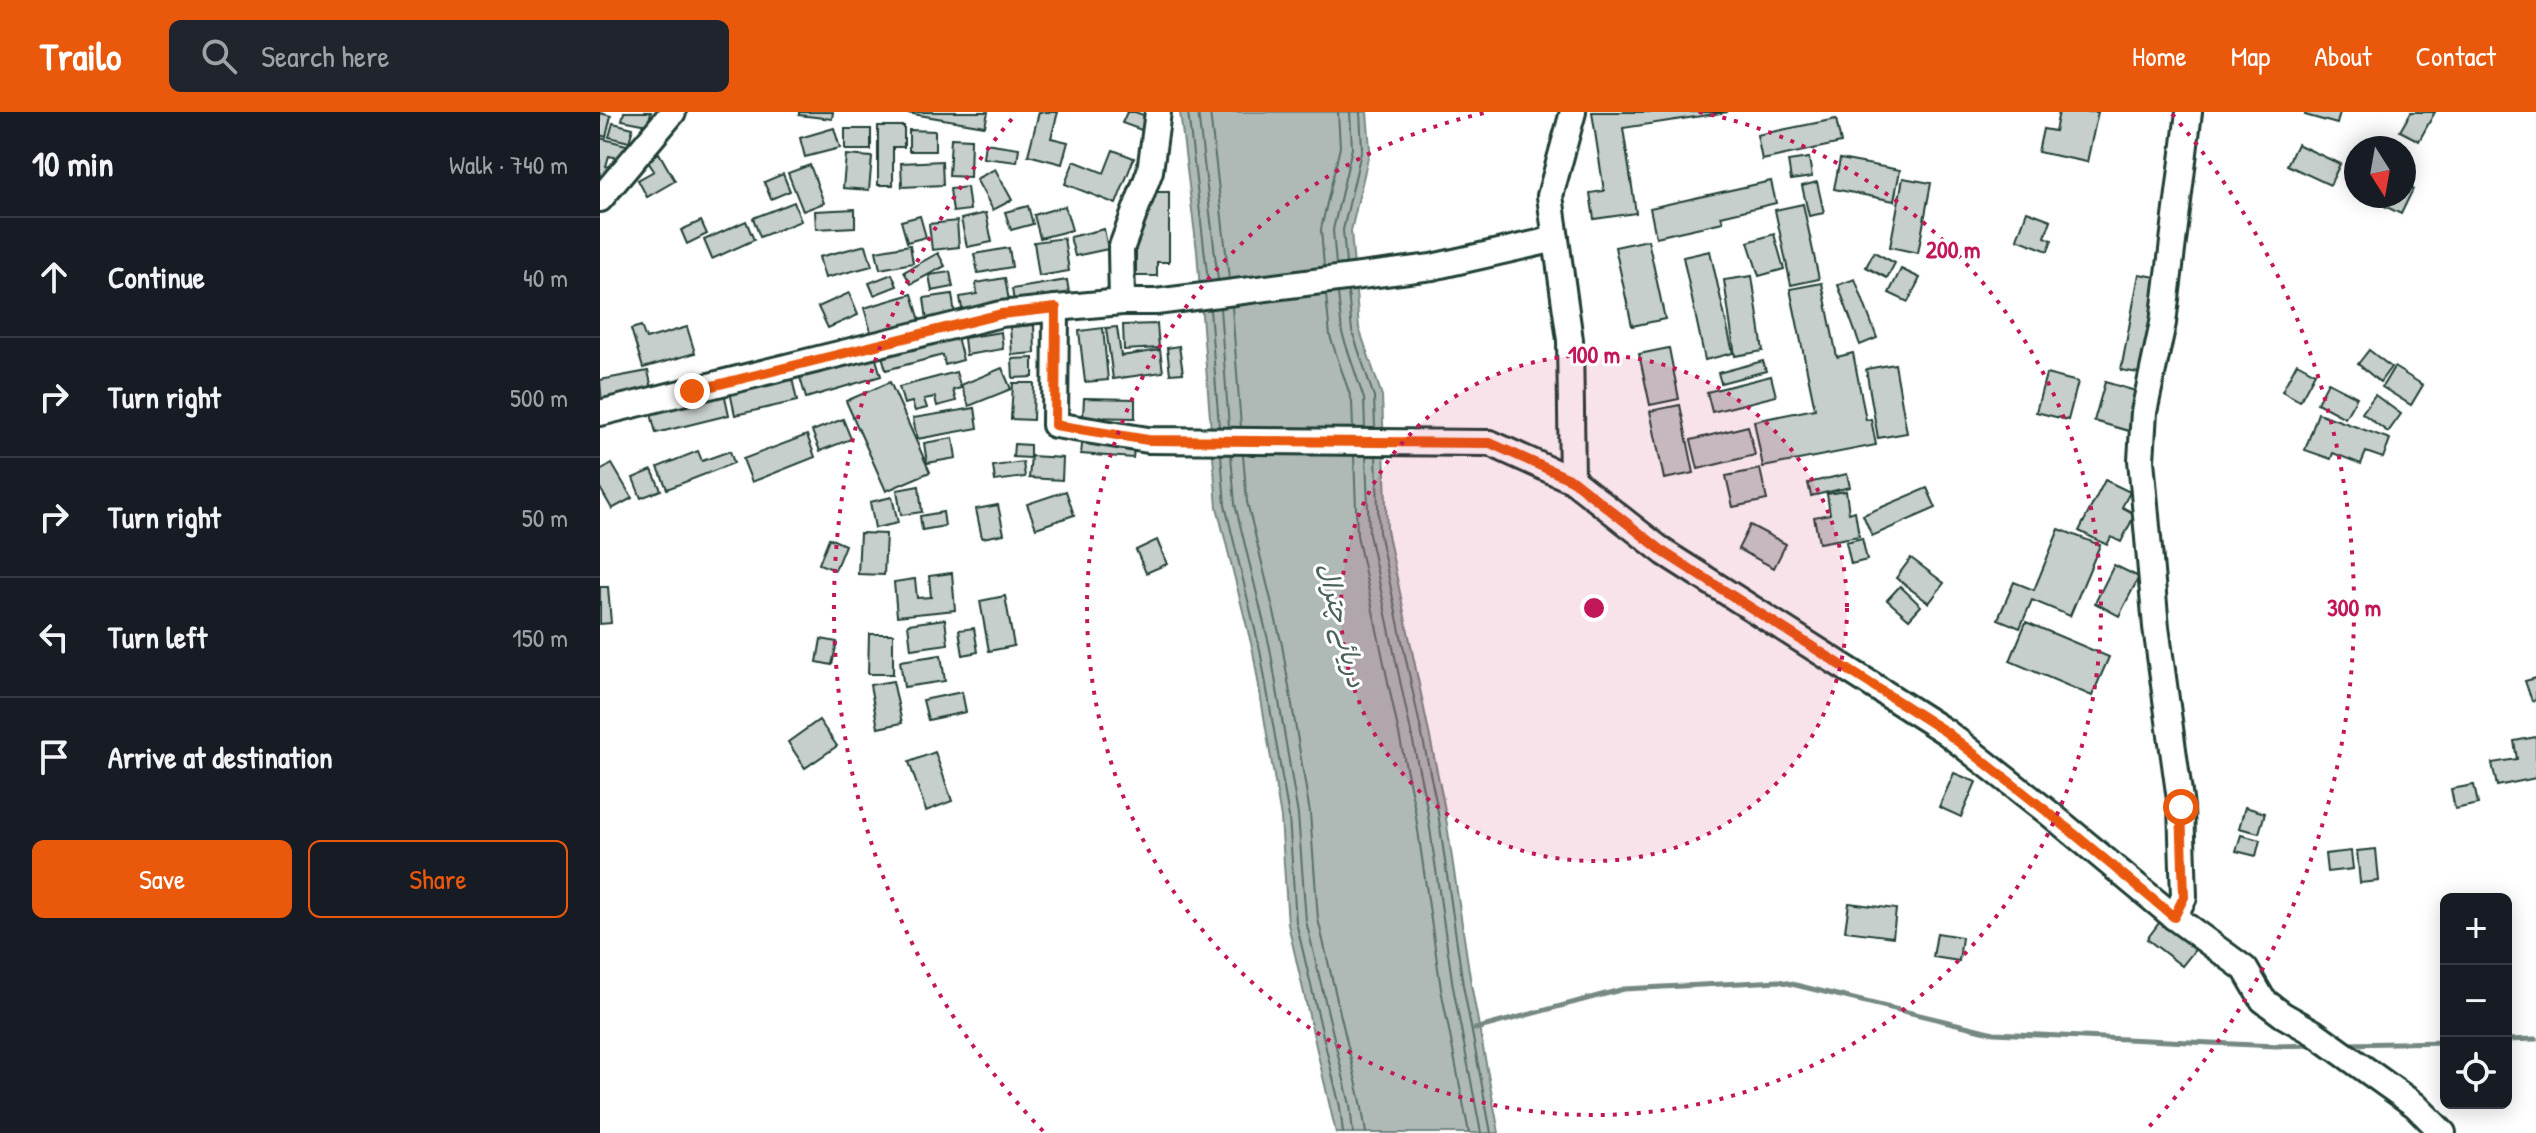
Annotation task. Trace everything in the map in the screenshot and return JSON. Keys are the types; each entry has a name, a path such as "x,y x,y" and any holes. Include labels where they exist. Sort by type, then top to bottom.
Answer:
{"street":[{"path":"600,199 673,112"},
{"path":"1122,302 1121,249 1150,171 1158,112"},
{"path":"1572,480 1570,340 1550,196 1573,112"},
{"path":"2174,917 2184,897 2181,807 2156,627 2141,460 2144,412 2163,323 2189,112"},
{"path":"600,413 1001,314 1122,302 1156,302 1432,267 1556,239"},
{"path":"1056,308 1055,425 1148,440 1490,443 1572,480 1665,553 1946,732 2174,917 2245,969 2263,1000 2415,1105 2443,1133"}],"water":[{"name":"دریائے چترال","path":"1180,112 1367,112 1370,149 1351,231 1359,328 1382,396 1387,530 1444,805 1471,984 1499,1133 1336,1133 1288,924 1281,818 1253,651 1217,507 1197,251"}],"building":[{"path":"624,112 651,112 648,125 622,120"},
{"path":"799,112 833,112 832,119 799,115"},
{"path":"901,112 988,112 985,126"},
{"path":"1039,112 1058,112 1051,138 1068,142 1062,164 1028,155"},
{"path":"1127,112 1149,117 1144,131 1122,123"},
{"path":"1592,112 1728,112 1623,128 1636,213 1594,219 1590,193 1604,191"},
{"path":"2059,112 2098,112 2087,162 2038,152 2043,129 2055,131"},
{"path":"2306,112 2340,112 2337,124 2305,115"},
{"path":"2411,112 2435,112 2419,141 2416,136 2400,131"},
{"path":"600,113 611,116 606,137 600,135"},
{"path":"1836,119 1841,143 1762,160 1757,135"},
{"path":"613,123 633,128 629,142 609,137"},
{"path":"878,126 904,126 904,147 893,147 893,185 878,185"},
{"path":"834,128 840,148 805,157 800,138"},
{"path":"845,129 871,129 871,150 845,150"},
{"path":"909,130 935,131 935,151 909,151"},
{"path":"600,138 630,146 626,160 609,156 606,166 614,168 600,183"},
{"path":"951,138 971,139 970,177 949,176"},
{"path":"985,143 1019,148 1017,162 983,158"},
{"path":"2297,144 2340,164 2330,185 2287,165"},
{"path":"1113,150 1134,158 1116,204 1065,184 1074,161 1104,173"},
{"path":"659,153 675,181 647,197 638,180 654,171 647,160"},
{"path":"846,155 872,157 869,190 843,188"},
{"path":"1809,158 1812,177 1791,180 1788,161"},
{"path":"1840,159 1900,170 1894,201 1834,189"},
{"path":"942,161 943,185 902,187 901,163"},
{"path":"810,165 824,203 803,211 788,173"},
{"path":"995,169 1012,200 993,210 976,179"},
{"path":"783,174 790,191 771,199 764,182"},
{"path":"1903,178 1931,183 1918,253 1890,247"},
{"path":"1771,181 1776,203 1721,216 1723,222 1656,237 1650,208"},
{"path":"1817,182 1824,213 1809,216 1802,186"},
{"path":"967,187 970,210 953,212 950,189"},
{"path":"1148,192 1169,192 1169,262 1157,262 1157,276 1136,276 1136,216 1148,216"},
{"path":"794,202 801,221 760,237 753,218"},
{"path":"1803,204 1819,279 1791,285 1775,210"},
{"path":"1028,206 1033,224 1011,230 1005,212"},
{"path":"1065,206 1072,230 1040,238 1034,215"},
{"path":"2389,208 2404,208 2401,214"},
{"path":"855,209 855,227 816,229 815,211"},
{"path":"2027,211 2051,220 2045,237 2052,240 2048,251 2017,239"},
{"path":"986,213 992,242 967,247 961,219"},
{"path":"920,216 926,237 907,242 901,221"},
{"path":"701,221 707,234 687,244 681,230"},
{"path":"746,221 754,240 712,259 704,240"},
{"path":"957,221 959,247 932,250 929,224"},
{"path":"1104,229 1108,249 1075,256 1070,237"},
{"path":"1774,234 1784,269 1759,276 1748,242"},
{"path":"1064,238 1069,271 1039,276 1034,242"},
{"path":"1648,240 1665,319 1632,326 1615,247"},
{"path":"866,245 872,266 825,278 819,257"},
{"path":"910,245 913,263 880,269 876,251"},
{"path":"1009,248 1012,267 978,273 974,254"},
{"path":"1710,251 1733,353 1705,360 1683,257"},
{"path":"1874,252 1895,263 1887,278 1866,267"},
{"path":"938,253 945,266 911,284 904,272"},
{"path":"1901,269 1920,278 1908,302 1889,293"},
{"path":"950,272 953,287 932,291 929,275"},
{"path":"892,274 897,286 874,295 869,283"},
{"path":"2139,274 2162,278 2144,374 2121,370"},
{"path":"1752,276 1763,351 1735,356 1724,280"},
{"path":"1005,278 1010,307 963,315 960,297 977,294 976,283"},
{"path":"1855,279 1877,338 1860,345 1838,285"},
{"path":"1067,280 1070,299 1015,308 1012,289"},
{"path":"1822,283 1837,357 1853,353 1866,420 1871,419 1876,445 1763,467 1754,421 1815,409 1790,289"},
{"path":"849,293 858,315 828,328 818,307"},
{"path":"912,294 921,324 873,339 864,308"},
{"path":"952,294 956,322 928,327 924,298"},
{"path":"1157,324 1159,348 1124,350 1123,325"},
{"path":"1034,325 1035,353 1012,355 1010,327"},
{"path":"641,326 646,339 687,327 695,353 643,368 631,329"},
{"path":"1117,327 1121,356 1160,350 1163,372 1113,379 1106,328"},
{"path":"1103,328 1108,380 1085,382 1079,331"},
{"path":"1001,332 1003,349 966,355 964,338"},
{"path":"956,333 963,360 945,365 943,355 886,370 881,352"},
{"path":"1179,346 1183,373 1170,374 1167,348"},
{"path":"1669,348 1679,399 1650,405 1639,354"},
{"path":"2369,350 2391,367 2380,382 2358,364"},
{"path":"874,352 881,376 806,398 799,374"},
{"path":"1033,358 1033,377 1013,378 1012,359"},
{"path":"1763,361 1766,371 1721,383 1718,373"},
{"path":"2297,363 2315,373 2300,401 2282,391"},
{"path":"1895,364 1907,433 1878,438 1866,369"},
{"path":"2394,367 2423,385 2411,405 2382,387"},
{"path":"1002,368 1011,389 969,406 961,385"},
{"path":"648,371 653,393 602,404 600,380"},
{"path":"956,372 961,388 953,390 956,401 937,406 935,397 924,399 927,408 915,411 912,402 904,404 899,387"},
{"path":"2046,374 2078,382 2068,420 2036,412"},
{"path":"1771,376 1776,396 1712,412 1707,392"},
{"path":"792,378 797,401 735,415 730,392"},
{"path":"890,382 930,472 886,491 846,401"},
{"path":"2105,382 2139,392 2129,431 2094,421"},
{"path":"2328,382 2357,397 2345,418 2317,403"},
{"path":"1013,383 1034,383 1033,420 1011,419"},
{"path":"724,392 729,415 656,433 650,410"},
{"path":"2375,395 2401,414 2388,432 2362,413"},
{"path":"1084,398 1135,399 1135,418 1083,417"},
{"path":"1680,405 1694,473 1664,479 1650,411"},
{"path":"975,408 978,428 917,439 913,418"},
{"path":"2318,413 2390,439 2383,458 2366,452 2361,464 2333,453 2331,459 2305,450"},
{"path":"843,419 851,439 820,451 812,431"},
{"path":"1748,426 1755,455 1698,469 1691,440"},
{"path":"807,435 815,457 752,482 743,459"},
{"path":"1083,436 1135,440 1133,458 1081,454"},
{"path":"953,438 956,458 927,463 924,443"},
{"path":"1014,444 1030,445 1030,458 1013,457"},
{"path":"698,451 702,461 730,451 734,463 667,489 658,467"},
{"path":"1031,456 1063,458 1062,480 1029,478"},
{"path":"1023,462 1025,477 995,481 993,466"},
{"path":"612,464 632,498 612,509 600,488 600,471"},
{"path":"1760,469 1767,500 1733,507 1726,476"},
{"path":"652,470 661,490 641,498 633,478"},
{"path":"1847,474 1850,487 1811,496 1808,483"},
{"path":"2105,480 2130,492 2122,507 2135,514 2121,542 2111,537 2107,545 2079,531"},
{"path":"919,486 922,512 901,515 897,490"},
{"path":"1927,488 1936,508 1872,536 1863,515"},
{"path":"1066,491 1074,515 1036,528 1027,504"},
{"path":"1846,491 1849,513 1855,511 1859,536 1819,543 1814,517 1830,514 1827,494"},
{"path":"892,497 898,523 875,528 870,502"},
{"path":"998,505 1004,534 982,538 976,509"},
{"path":"943,512 945,526 922,530 920,516"},
{"path":"1750,525 1786,544 1774,568 1738,549"},
{"path":"2059,529 2100,545 2070,616 2032,600 2020,628 1998,619 2014,582 2034,590"},
{"path":"860,533 886,534 884,575 858,574"},
{"path":"829,538 845,545 835,570 819,564"},
{"path":"1862,538 1867,560 1851,564 1846,542"},
{"path":"1157,540 1167,564 1146,573 1136,550"},
{"path":"1911,558 1944,583 1929,603 1896,578"},
{"path":"2114,565 2139,577 2119,616 2095,603"},
{"path":"952,573 955,610 897,616 894,582 915,579 917,598 931,597 929,576"},
{"path":"1900,586 1921,606 1909,619 1887,600"},
{"path":"600,587 608,587 611,623 600,624"},
{"path":"1005,596 1014,646 989,651 980,601"},
{"path":"945,619 948,644 911,649 908,624"},
{"path":"2026,622 2109,657 2092,696 2010,661"},
{"path":"974,628 978,652 963,655 959,630"},
{"path":"869,634 893,634 893,674 868,674"},
{"path":"821,639 837,642 832,665 817,662"},
{"path":"941,655 945,681 904,687 900,661"},
{"path":"2536,678 2536,700 2532,701 2525,681"},
{"path":"893,681 902,723 878,728 870,685"},
{"path":"962,692 966,712 928,720 923,700"},
{"path":"819,720 837,746 805,768 788,742"},
{"path":"2536,737 2536,778 2497,786 2492,763 2517,759 2514,741"},
{"path":"935,752 952,801 926,811 909,762"},
{"path":"1954,773 1976,782 1961,817 1939,807"},
{"path":"2474,785 2478,804 2455,809 2451,789"},
{"path":"2245,807 2265,813 2259,833 2239,828"},
{"path":"2241,835 2260,840 2256,856 2236,851"},
{"path":"2376,849 2379,881 2360,883 2357,851"},
{"path":"2351,851 2353,869 2327,872 2325,854"},
{"path":"1849,903 1896,909 1893,937 1845,931"},
{"path":"2162,919 2198,946 2182,966 2147,939"},
{"path":"1937,933 1962,937 1959,961 1933,957"}],"waterway":[{"path":"1475,1029 1624,989 1779,981 1994,1033 2276,1046 2317,1045"},
{"path":"2512,1040 2536,1039"},
{"path":"2347,1044 2440,1042"}],"route":[{"path":"692,391 1001,314 1056,308 1055,425 1148,440 1490,443 1572,480 1665,553 1946,732 2174,917 2184,897 2181,807"}]}
